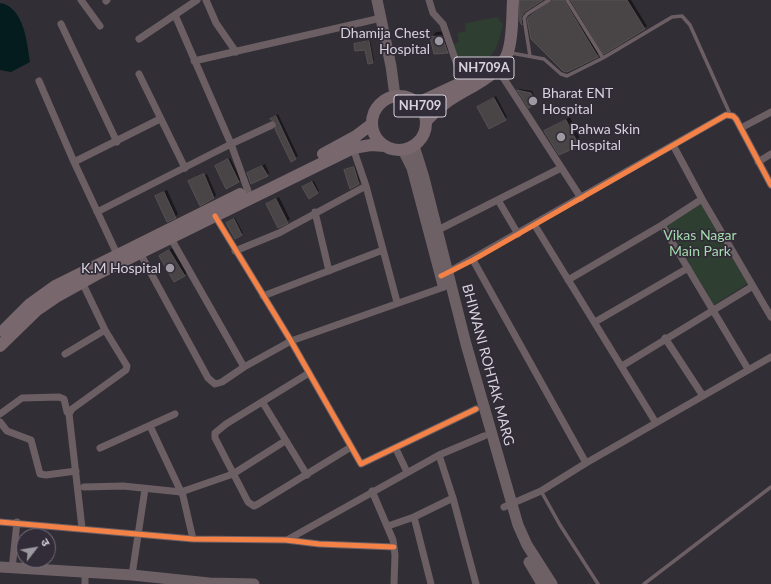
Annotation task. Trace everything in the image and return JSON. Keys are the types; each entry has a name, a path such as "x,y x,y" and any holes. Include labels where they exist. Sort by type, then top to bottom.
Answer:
{"main road":[{"path":"377,0 391,66 395,96"},
{"name":"NH709A","path":"418,103 463,82 491,64 499,54 504,40 507,0"},
{"name":"NH709A","path":"426,121 448,101 497,68 508,52 513,0"},
{"name":"NH709","path":"372,124 373,116 381,103 395,96 407,97 418,103 425,114 426,121 424,136 408,148"},
{"path":"0,346 37,310 82,282 140,253 168,234 248,191 345,143 372,124 376,137 385,146"},
{"path":"0,335 25,308 43,294 117,254 215,216 353,148 372,145 385,146 392,149 408,148"},
{"name":"BHIWANI ROHTAK MARG","path":"408,148 424,178 433,232 508,506 527,545 552,584"},
{"path":"445,275 444,287 476,409 508,506 511,528 542,584"},
{"path":"0,567 85,579 132,575 148,581 254,584"}],"street":[{"path":"81,0 100,26"},
{"path":"139,39 197,0"},
{"path":"206,0 219,28 236,52"},
{"path":"429,0 433,13 443,24 463,82"},
{"path":"174,15 231,144 248,191"},
{"path":"194,61 381,18"},
{"path":"61,24 117,142"},
{"path":"497,68 581,198"},
{"path":"140,74 160,119 185,168"},
{"path":"39,81 74,162 117,254"},
{"path":"741,128 771,112"},
{"path":"445,275 673,145 730,115 734,117 741,128 771,185"},
{"path":"74,162 117,142 160,119"},
{"path":"97,212 231,144 272,125"},
{"path":"673,145 702,199 771,316"},
{"path":"353,148 366,186 398,302"},
{"path":"758,162 771,154"},
{"path":"433,232 561,168"},
{"path":"235,251 279,233 315,212 366,186"},
{"path":"568,280 662,225 702,199"},
{"path":"498,200 518,234"},
{"path":"315,212 329,271"},
{"path":"215,216 291,341 362,465 476,409"},
{"path":"534,224 656,423"},
{"path":"662,225 748,369"},
{"path":"168,234 244,367"},
{"path":"263,296 383,250"},
{"path":"140,253 211,382 215,384 222,382 244,367 291,341 444,287"},
{"path":"473,260 586,463"},
{"path":"595,322 688,268"},
{"path":"69,414 72,409 127,368 125,362 105,330 82,282"},
{"path":"622,366 665,338 753,286"},
{"path":"65,354 105,330"},
{"path":"665,338 703,396"},
{"path":"508,506 541,492 586,463 771,357"},
{"path":"309,373 263,403 226,424 215,433 215,438 248,502 254,506 351,447"},
{"path":"0,414 22,398 59,397 64,399 69,414 82,528"},
{"path":"263,403 306,475"},
{"path":"100,448 174,414"},
{"path":"0,422 7,431 31,440 40,474 46,475 76,471"},
{"path":"150,426 181,492 193,539"},
{"path":"286,540 439,455 484,436"},
{"path":"84,487 122,486 181,492 233,474 285,441"},
{"path":"396,449 407,472"},
{"path":"439,455 453,498 476,584"},
{"path":"132,575 146,489"},
{"path":"372,491 388,526 394,547 394,584"},
{"path":"388,526 414,517 453,498"},
{"path":"414,517 432,584"},
{"path":"0,522 17,522 193,539 286,540 320,544 394,547"},
{"path":"12,569 17,522"}],"lane":[{"path":"530,56 525,16 549,0"},
{"path":"567,0 603,58"},
{"path":"508,52 544,59 561,74 567,76 603,58 672,16 682,16 690,25 730,115"},
{"path":"644,584 771,487"},
{"path":"541,492 560,525 598,584"}],"green space":[{"path":"498,17 503,25 494,51 491,56 465,75 453,44 459,42 457,33 466,31 465,23"},
{"name":"Vikas Nagar Main Park","path":"701,204 747,284 714,305 667,226"}],"shaded area":[{"path":"0,3 8,6 14,11 23,26 26,36 30,62 11,72 0,70"}],"building":[{"path":"520,0 543,0 524,12 521,18 522,25 520,22"},
{"path":"552,0 564,0 598,57 567,72 563,71 531,39 527,19"},
{"path":"571,0 627,0 645,29 604,54"},
{"path":"442,36 448,53 434,54 430,37"},
{"path":"369,41 373,63 368,64 365,50 355,51 354,44"},
{"path":"517,90 531,93 536,103 529,108"},
{"path":"494,98 506,120 489,129 477,107"},
{"path":"276,116 296,159 291,162 275,129 276,123 270,119"},
{"path":"566,120 579,146 559,155 544,131"},
{"path":"228,159 239,182 226,189 215,166"},
{"path":"262,166 268,176 251,184 247,173"},
{"path":"354,167 359,184 350,189 344,170"},
{"path":"204,174 214,198 200,206 188,181"},
{"path":"312,182 318,193 309,199 302,187"},
{"path":"164,192 176,218 167,222 155,196"},
{"path":"276,199 288,223 278,228 266,204"},
{"path":"234,219 242,235 235,239 226,223"},
{"path":"169,250 185,276 174,282 159,256"}],"cycle path":[{"path":"441,276 473,260 726,115 733,116 736,119 771,185"},
{"path":"215,216 291,341 361,464 476,409"},
{"path":"0,522 193,539 286,540 319,544 394,547"}],"place":[{"name":"Dhamija Chest Hospital","path":"439,41"},
{"name":"Bharat ENT Hospital","path":"533,101"},
{"name":"Pahwa Skin Hospital","path":"561,137"},
{"name":"K.M Hospital","path":"170,268"}]}
